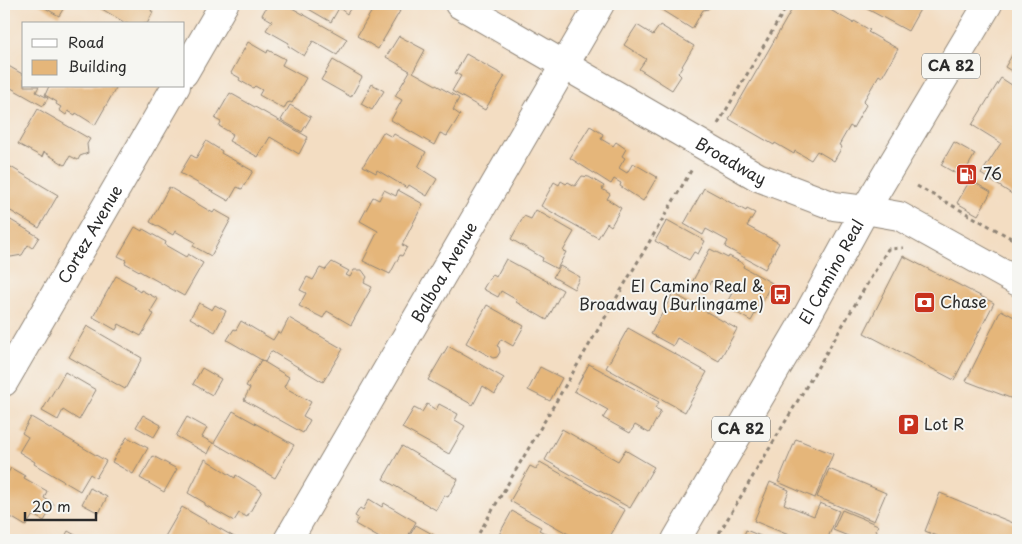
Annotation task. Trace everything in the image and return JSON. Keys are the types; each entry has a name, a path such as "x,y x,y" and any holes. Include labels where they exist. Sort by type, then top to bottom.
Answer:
{"street":[{"path":"185,71 224,4"},
{"name":"Broadway","path":"459,4 706,145 758,177 834,206 899,216 1018,282"},
{"name":"Balboa Avenue","path":"288,540 600,4"},
{"name":"El Camino Real","path":"676,540 806,318 865,210 988,4"},
{"name":"Cortez Avenue","path":"4,382 175,88"}],"path":[{"path":"475,540 788,4"},
{"path":"917,186 1018,242"},
{"path":"716,540 888,249"}],"building":[{"path":"38,4 66,4 59,16"},
{"path":"99,4 154,4 151,11 153,12 148,22 124,22 97,6"},
{"path":"268,4 285,4 347,39 337,55 313,41 304,56 288,46 289,43 266,30 272,21 262,15"},
{"path":"300,4 353,4 347,14 339,8 331,22"},
{"path":"376,4 387,4 400,11 378,49 357,36"},
{"path":"652,4 711,4 708,9 703,10 692,29"},
{"path":"795,4 820,4 853,23 854,21 870,30 868,32 898,49 882,77 879,75 863,102 866,105 853,128 850,126 839,145 842,147 834,161 817,151 811,160 795,151 794,154 775,143 774,145 729,119"},
{"path":"858,4 892,4 896,6 898,4 923,4 908,31"},
{"path":"637,25 653,35 660,25 694,46 678,73 681,76 672,90 639,69 646,59 624,45"},
{"path":"399,36 425,50 413,72 459,98 453,110 460,115 447,136 440,133 434,145 391,120 402,100 395,96 410,71 386,57"},
{"path":"248,42 267,53 268,50 285,59 282,65 306,78 292,103 287,103 284,109 259,95 262,90 255,86 253,88 231,73"},
{"path":"1018,45 1018,75 1005,67"},
{"path":"466,54 505,76 485,110 452,91 461,76 455,73"},
{"path":"333,60 362,77 351,97 321,80"},
{"path":"5,64 22,74 22,88 38,88 36,92 48,98 43,106 4,84"},
{"path":"1001,78 1018,89 1018,198 981,174 1001,143 972,125"},
{"path":"372,84 384,91 372,110 361,104"},
{"path":"48,88 116,88 95,125 76,113 75,115 68,111 66,115 59,110 61,107 56,104 57,102 45,95"},
{"path":"230,93 308,137 299,154 270,137 258,157 229,141 233,134 219,126 221,122 215,119"},
{"path":"290,105 311,117 302,132 281,120"},
{"path":"38,109 90,139 87,144 88,153 80,156 78,160 70,156 65,165 44,152 42,157 18,144"},
{"path":"590,126 603,134 601,139 613,146 616,142 626,149 622,156 625,158 619,168 627,173 633,163 657,177 643,201 620,186 621,183 614,179 611,184 570,158"},
{"path":"383,132 392,137 394,134 426,152 418,167 437,179 427,196 409,185 407,188 377,170 376,173 363,166"},
{"path":"206,141 222,151 221,153 253,171 242,189 237,187 229,201 180,173 191,155 196,158"},
{"path":"954,142 975,154 962,177 941,165"},
{"path":"4,163 58,195 39,228 4,207"},
{"path":"582,176 589,177 604,186 602,189 610,194 607,199 621,208 611,226 607,223 598,238 541,206 554,182 559,185 561,181 566,184 568,182 575,186"},
{"path":"970,180 991,192 978,215 957,203"},
{"path":"169,187 213,213 215,210 231,219 211,256 193,246 195,242 175,231 173,235 150,222"},
{"path":"704,188 746,211 747,209 755,213 747,226 779,243 765,269 725,247 728,241 706,229 703,235 684,224"},
{"path":"384,190 396,196 398,190 423,204 402,245 407,247 402,256 400,255 390,274 363,261 378,231 360,221 373,197 379,200"},
{"path":"536,210 574,232 563,251 566,252 557,269 542,261 543,258 511,239 524,216 531,219"},
{"path":"4,216 39,237 32,248 28,245 22,255 11,257 4,253"},
{"path":"667,220 705,241 698,254 694,252 689,260 655,241"},
{"path":"135,227 142,231 143,229 166,242 165,245 186,257 188,254 203,263 184,296 125,263 126,260 118,256"},
{"path":"710,249 744,264 743,267 772,283 751,321 725,306 732,293 711,281 704,294 690,286"},
{"path":"903,256 994,303 954,380 864,333"},
{"path":"506,259 563,290 547,320 501,291 498,297 483,289 492,274 496,277"},
{"path":"332,262 349,271 346,275 350,277 354,270 362,270 367,277 364,283 372,287 351,325 327,311 323,318 299,306 306,293 300,290 307,277 313,280 320,268 325,270"},
{"path":"560,266 580,277 574,289 553,277"},
{"path":"116,276 135,286 134,288 140,292 141,290 158,299 150,312 154,314 141,336 119,324 116,330 93,317"},
{"path":"673,293 737,329 719,361 677,338 673,346 651,334"},
{"path":"199,303 212,310 215,305 226,311 215,332 190,318"},
{"path":"487,305 524,326 513,346 501,339 497,346 500,352 497,357 493,358 466,343"},
{"path":"1001,310 1018,319 1018,401 966,381"},
{"path":"289,318 343,349 323,382 271,351 265,362 227,340 241,321 273,340 278,332 281,334"},
{"path":"87,326 142,358 125,389 69,357"},
{"path":"628,328 707,372 685,412 606,368"},
{"path":"448,346 504,378 495,394 483,386 473,405 428,380"},
{"path":"261,360 289,377 284,387 311,402 303,416 310,420 303,433 244,400 250,388 246,386"},
{"path":"589,364 659,402 655,408 661,411 649,433 635,425 630,433 603,418 608,410 574,391"},
{"path":"540,367 562,378 550,401 528,390"},
{"path":"202,368 221,379 212,395 193,384"},
{"path":"65,372 96,390 79,420 63,410 58,420 42,411"},
{"path":"427,404 436,410 439,404 458,414 455,420 465,426 449,454 402,428 414,408 422,412"},
{"path":"233,411 294,445 275,478 214,443"},
{"path":"143,415 161,425 154,437 136,427"},
{"path":"31,417 106,461 96,478 90,474 80,491 34,464 35,462 19,452 28,437 22,433"},
{"path":"187,417 207,428 202,437 213,443 208,454 176,436"},
{"path":"562,429 618,461 625,450 654,467 630,508 545,460"},
{"path":"127,437 148,448 133,474 112,462"},
{"path":"796,439 833,454 815,498 778,482"},
{"path":"402,446 458,479 448,497 444,495 436,510 383,479"},
{"path":"153,456 177,469 164,492 140,478"},
{"path":"205,459 235,478 236,475 262,491 247,517 239,513 234,521 188,493"},
{"path":"540,462 625,510 608,540 579,540 510,501 530,466 536,469"},
{"path":"11,468 47,491 44,498 54,504 44,521 33,515 26,526 4,513 4,485 6,481 4,479"},
{"path":"829,469 886,493 874,521 817,497"},
{"path":"770,482 789,490 784,504 814,516 820,503 839,511 827,540 801,540 754,521"},
{"path":"90,488 107,497 99,513 82,504"},
{"path":"940,493 1018,525 1018,534 1015,540 947,540 925,531"},
{"path":"369,499 382,507 384,503 416,522 406,540 383,540 355,524 358,518 355,516 360,508 363,510"},
{"path":"182,507 236,538 235,540 163,540"},
{"path":"842,510 878,525 872,540 858,540 833,530"},
{"path":"512,511 541,527 539,530 558,540 496,540"},
{"path":"416,525 434,535 431,540 407,540"},
{"path":"746,530 770,540 742,540"},
{"path":"68,531 84,540 63,540"}],"place":[{"name":"76","path":"967,174"},
{"name":"El Camino Real & Broadway (Burlingame)","path":"780,295"},
{"name":"Chase","path":"924,302"},
{"name":"Lot R","path":"908,424"}]}
